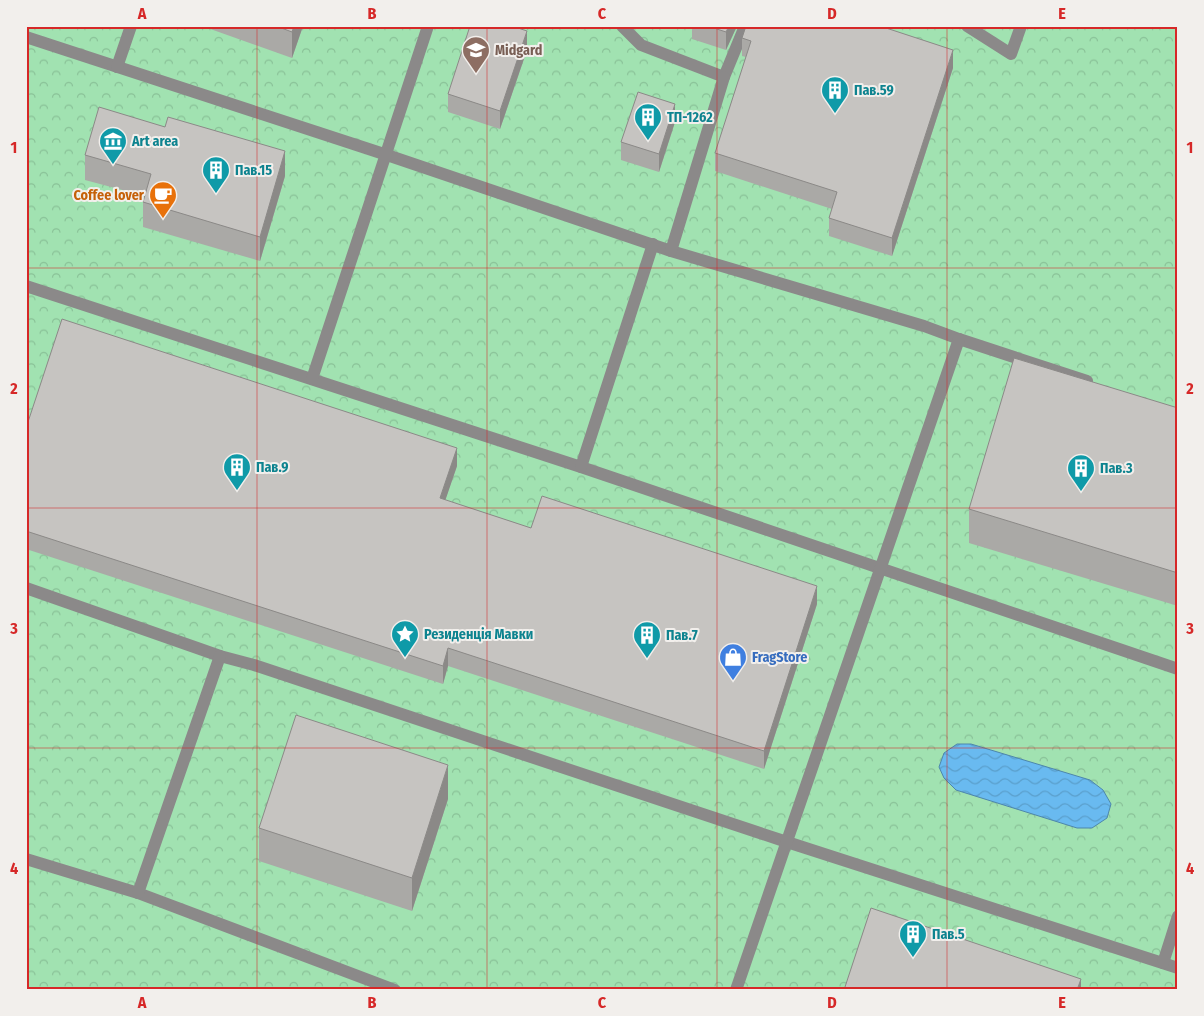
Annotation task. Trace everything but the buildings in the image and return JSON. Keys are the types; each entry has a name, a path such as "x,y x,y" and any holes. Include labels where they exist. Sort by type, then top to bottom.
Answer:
{"lane":[{"path":"117,67 131,26"},
{"path":"312,379 428,26"},
{"path":"622,26 641,45 724,77"},
{"path":"671,250 724,77 745,26"},
{"path":"966,26 1011,54 1022,26"},
{"path":"26,37 671,250 924,326 1099,385"},
{"path":"581,467 653,244"},
{"path":"26,286 581,467 1178,669"},
{"path":"736,990 959,339"},
{"path":"26,588 220,656 1178,968"},
{"path":"138,893 220,656"},
{"path":"26,859 138,893 395,990"},
{"path":"1163,963 1178,916"}],"green space":[{"path":"26,26 1178,26 1178,990 26,990"}],"water":[{"path":"957,744 971,744 1090,780 1103,790 1111,804 1107,818 1092,828 1077,828 956,790 944,778 939,767 944,753"}],"place":[{"name":"Midgard","path":"476,74"},
{"name":"Пав.59","path":"835,114"},
{"name":"ТП-1262","path":"648,141"},
{"name":"Art area","path":"113,165"},
{"name":"Пав.15","path":"216,194"},
{"name":"Coffee lover","path":"163,219"},
{"name":"Пав.9","path":"237,491"},
{"name":"Пав.3","path":"1081,492"},
{"name":"Резиденція Мавки","path":"405,658"},
{"name":"Пав.7","path":"647,659"},
{"name":"FragStore","path":"733,681"},
{"name":"Пав.5","path":"913,958"}]}
